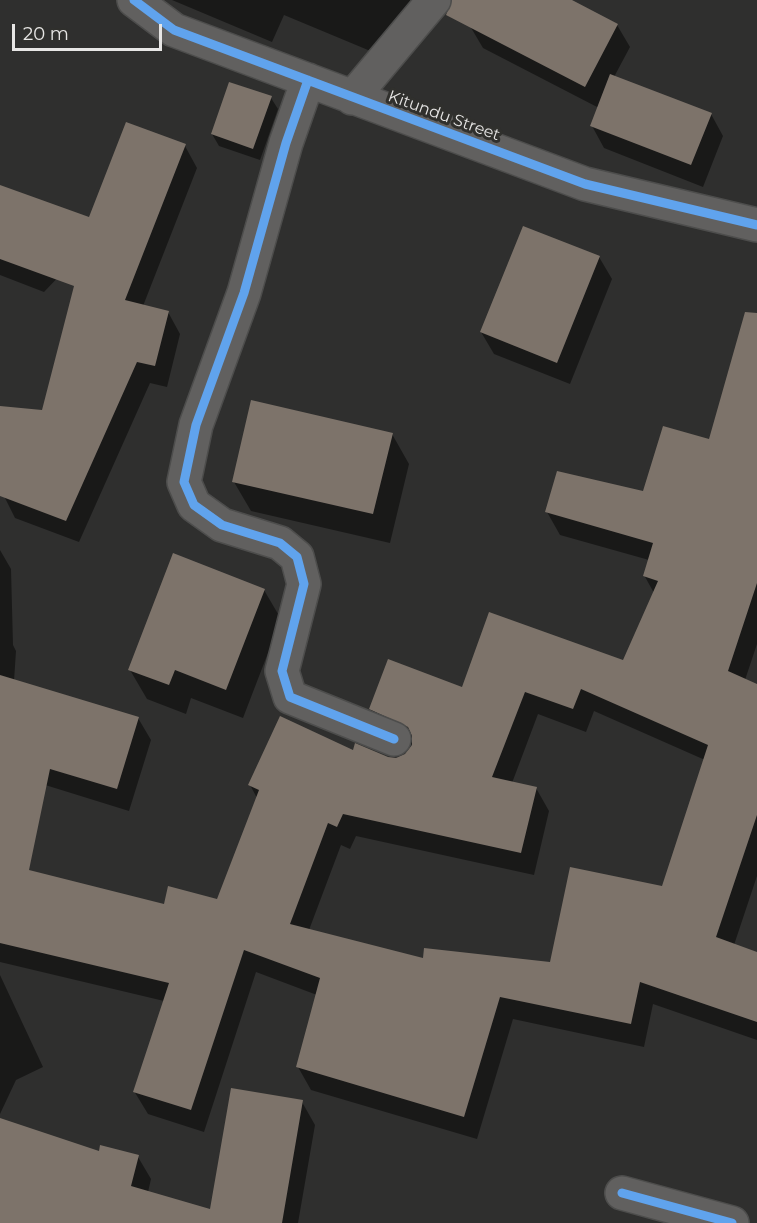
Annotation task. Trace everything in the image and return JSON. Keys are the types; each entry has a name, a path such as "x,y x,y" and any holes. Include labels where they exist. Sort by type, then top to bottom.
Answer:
{"street":[{"name":"Kitundu Street","path":"134,0 174,30 585,184 757,225"},
{"path":"352,98 434,0"},
{"path":"308,80 286,143 244,293 196,425 184,482 194,506 222,525 280,543 297,557 304,584 282,671 290,697 394,739"},
{"path":"622,1193 732,1223"}],"building":[{"path":"452,0 572,0 618,24 585,87 446,15"},
{"path":"610,74 712,113 691,165 590,126"},
{"path":"229,82 272,96 253,149 211,134"},
{"path":"126,122 186,144 125,300 169,311 155,366 137,362 66,521 0,496 0,406 42,410 74,286 0,259 0,185 89,217"},
{"path":"523,226 600,256 557,363 480,332"},
{"path":"745,312 757,313 757,583 728,671 757,684 757,815 716,937 757,952 757,1022 640,982 631,1024 500,997 464,1117 296,1067 320,978 244,950 191,1110 133,1092 169,983 0,943 0,675 139,717 117,789 50,769 29,870 164,904 168,886 217,899 259,790 248,785 280,716 353,750 355,743 388,757 396,758 405,754 412,745 412,736 408,727 369,709 388,659 462,687 489,612 623,660 658,581 643,576 653,543 545,512 557,471 643,491 663,426 709,439","holes":["581,689 708,745 662,886 570,867 550,962 424,948 423,958 290,924 328,823 337,827 343,814 521,853 537,787 492,777 525,692 573,709"]},
{"path":"251,400 393,433 373,514 232,482"},
{"path":"173,553 265,589 226,690 175,670 169,685 128,670"},
{"path":"231,1088 303,1100 282,1223 0,1223 0,1118 99,1151 100,1145 139,1155 131,1186 210,1209"}],"cycle path":[{"path":"134,0 174,30 585,184 757,225"},
{"path":"308,80 286,143 244,293 196,425 184,482 194,505 222,525 280,543 297,557 304,584 282,671 290,697 394,739"},
{"path":"622,1193 732,1223"}]}
